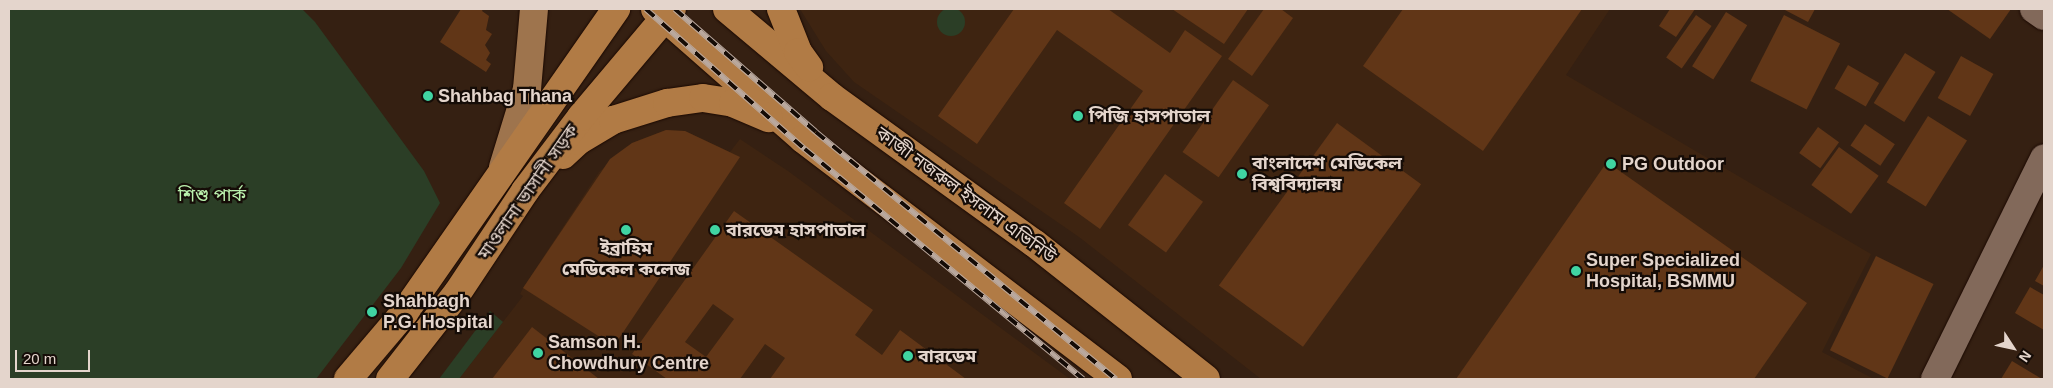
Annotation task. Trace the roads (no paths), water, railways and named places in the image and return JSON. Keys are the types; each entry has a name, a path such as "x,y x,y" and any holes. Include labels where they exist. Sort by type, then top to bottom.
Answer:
{"highway":[{"name":"মাওলানা ভাসানী সড়ক","path":"348,379 404,313 501,170 616,9"},
{"name":"কাজী নজরুল ইসলাম এভিনিউ","path":"727,9 832,97 1034,243 1206,379"},
{"path":"781,9 798,52 832,97"},
{"name":"মাওলানা ভাসানী সড়ক","path":"390,379 484,255 526,190 664,12"},
{"path":"664,12 803,138 1118,379"},
{"path":"526,190 578,142 613,120 667,103 703,98 733,103 759,112 803,138"}],"main road":[{"path":"501,170 527,89 534,9"}],"street":[{"path":"2034,9 2044,16"},
{"path":"1935,379 2044,158"}],"railway":[{"path":"646,9 805,149 1083,379"},
{"path":"675,9 816,132 1116,379"}],"place":[{"name":"Shahbag Thana","path":"428,96"},
{"name":"পিজি হাসপাতাল","path":"1078,116"},
{"name":"PG Outdoor","path":"1611,164"},
{"name":"বাংলাদেশ মেডিকেল বিশ্ববিদ্যালয়","path":"1242,174"},
{"name":"ইব্রাহিম মেডিকেল কলেজ","path":"626,230"},
{"name":"বারডেম হাসপাতাল","path":"715,230"},
{"name":"Super Specialized Hospital, BSMMU","path":"1576,271"},
{"name":"Shahbagh P.G. Hospital","path":"372,312"},
{"name":"Samson H. Chowdhury Centre","path":"538,353"},
{"name":"বারডেম","path":"908,356"}],"park label":[{"name":"শিশু পার্ক","path":"212,195"}]}
